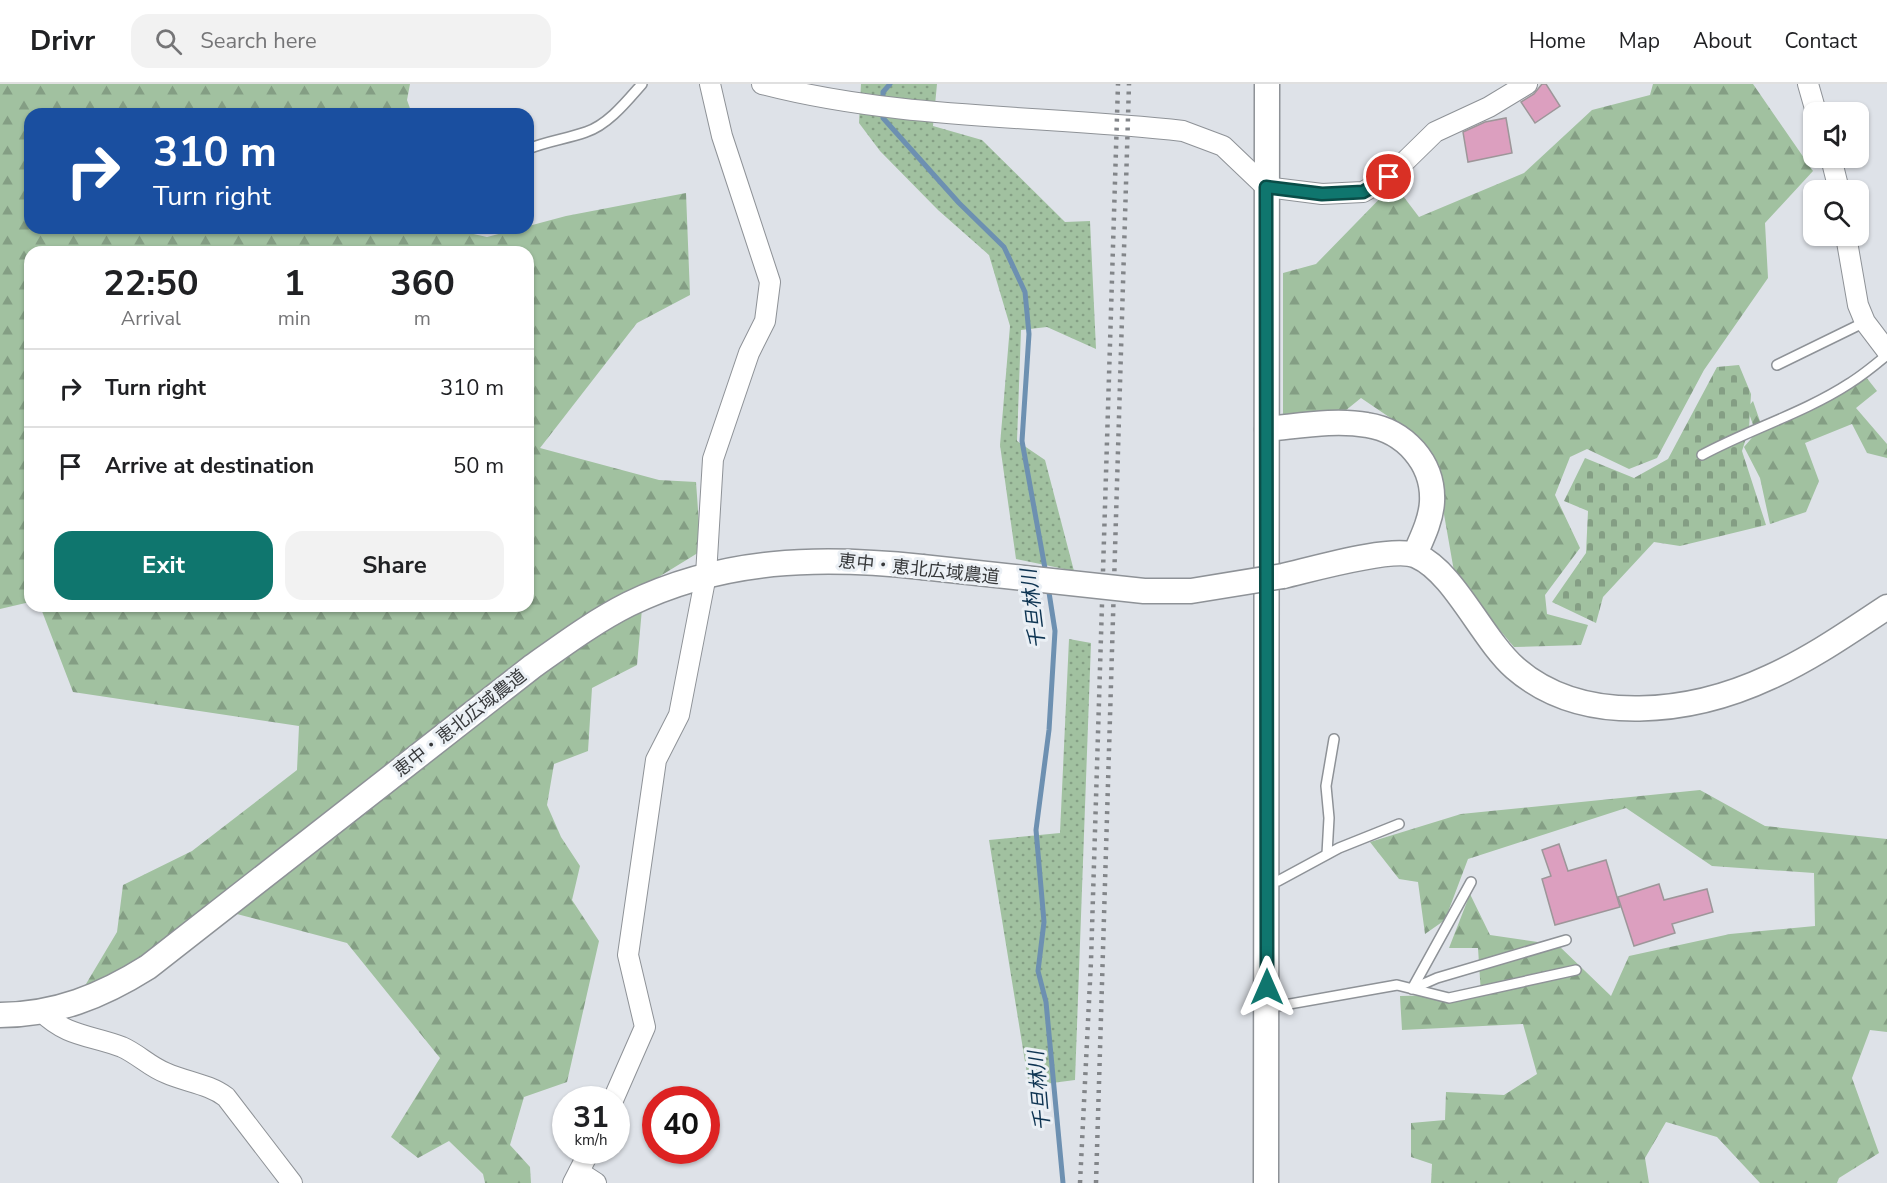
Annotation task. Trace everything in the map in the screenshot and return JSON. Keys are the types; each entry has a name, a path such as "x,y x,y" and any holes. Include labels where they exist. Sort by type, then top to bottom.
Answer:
{"street":[{"path":"619,1086 645,1027 628,955 656,760 679,715 706,575 714,459 749,353 765,321 770,282 722,136 710,84"},
{"path":"762,84 818,99 907,110 1184,131 1223,146 1266,187 1322,194 1363,192 1389,177 1435,132 1489,107 1527,84"},
{"path":"1266,1183 1267,84"},
{"path":"1808,84 1813,102"},
{"path":"1848,246 1858,305 1865,322 1887,353"},
{"path":"1267,429 1340,423 1368,425 1389,431 1405,441 1425,466 1432,501 1428,523 1415,554 1435,567 1499,651 1515,668 1547,689 1581,702 1610,707 1641,708 1683,705 1750,686 1824,649 1887,607"},
{"name":"恵中・恵北広域農道","path":"0,1015 42,1012 98,995 148,967 533,666 588,627 668,587 706,575 768,562 799,560 863,561 1144,591 1191,591 1283,576 1382,554 1415,554"},
{"path":"42,1012 55,1025 75,1035 120,1047 141,1057 164,1073 218,1091 226,1097 292,1183"},
{"path":"576,1177 596,1183"}],"lane":[{"path":"534,146 550,139 587,132 604,122 642,84"},
{"path":"1777,365 1865,322"},
{"path":"1702,454 1742,433 1803,408 1849,384 1887,353"},
{"path":"1327,854 1329,818 1326,786 1334,739"},
{"path":"1267,881 1278,881 1327,854 1399,824"},
{"path":"1412,989 1471,882"},
{"path":"1412,989 1437,978 1566,940"},
{"path":"1267,1008 1397,985 1449,998 1576,970"}],"green space":[{"path":"0,84 410,84 407,100 410,108 24,108 24,234 474,234 487,237 498,234 534,234 534,225 566,216 686,193 690,295 637,323 540,448 659,480 696,482 701,551 644,586 637,665 592,688 588,751 554,764 547,805 561,837 580,866 572,900 599,941 567,1082 524,1097 510,1145 530,1167 531,1183 485,1183 483,1174 449,1141 418,1158 391,1137 440,1058 347,943 210,907 140,964 83,989 117,932 123,885 192,851 297,770 299,726 73,692 42,612 534,612 534,246 24,246 24,603 0,609"},
{"path":"861,84 937,84 933,126 982,140 1065,222 1090,221 1096,349 1047,327 1021,330 1017,441 1045,460 1074,571 1016,559 1000,445 1010,326 989,255 938,210 880,151 859,123"},
{"path":"1653,84 1753,84 1803,156 1803,168 1811,168 1813,171 1765,223 1768,278 1704,370 1657,458 1629,469 1587,449 1570,457 1555,495 1580,548 1545,595 1547,614 1588,625 1581,645 1514,647 1455,577 1438,480 1420,438 1361,398 1340,415 1283,415 1283,273 1316,264 1394,184 1419,217 1524,173 1592,110 1650,95"},
{"path":"1739,365 1751,394 1749,429 1742,451 1766,525 1680,546 1654,542 1603,597 1596,623 1552,602 1586,553 1588,511 1564,501 1585,458 1634,478 1668,459 1717,367"},
{"path":"1866,377 1877,391 1856,408 1887,444 1887,458 1867,453 1852,424 1805,443 1819,481 1806,512 1770,524 1760,478 1744,447 1756,433 1747,408 1753,401 1763,430 1849,389"},
{"path":"1069,639 1091,643 1075,1080 1029,1086 989,840 1060,833"},
{"path":"1700,790 1765,826 1887,839 1887,1032 1870,1030 1852,1078 1879,1153 1839,1178 1837,1183 1760,1183 1717,1137 1666,1122 1645,1158 1649,1183 1431,1183 1432,1164 1411,1157 1411,1123 1445,1120 1446,1092 1504,1095 1537,1074 1523,1024 1402,1030 1400,996 1481,994 1478,948 1449,948 1470,894 1490,935 1558,945 1611,996 1629,956 1730,934 1815,926 1814,873 1712,866 1626,808 1468,859 1445,920 1425,934 1418,882 1399,879 1370,842 1461,814"}],"building":[{"path":"1542,84 1546,84 1560,106 1535,123 1521,102 1534,94"},
{"path":"1506,118 1512,153 1468,162 1463,132 1485,122"},
{"path":"1559,844 1568,871 1606,860 1620,907 1555,925 1542,879 1551,876 1542,850"},
{"path":"1659,884 1664,900 1707,889 1713,912 1672,924 1675,933 1634,946 1618,897"}],"waterway":[{"name":"千旦林川","path":"883,101 883,92 890,84"},
{"name":"千旦林川","path":"883,110 883,118 959,203 1004,247 1025,292 1029,334 1022,441 1046,574"},
{"name":"千旦林川","path":"1048,586 1055,631 1049,730 1036,830 1044,922 1038,971 1046,1002 1063,1183"}],"railway":[{"path":"1080,1183 1091,961 1118,84"},
{"path":"1096,1183 1129,84"}],"route":[{"path":"1267,987 1266,187 1322,194 1363,192 1389,177"}]}
